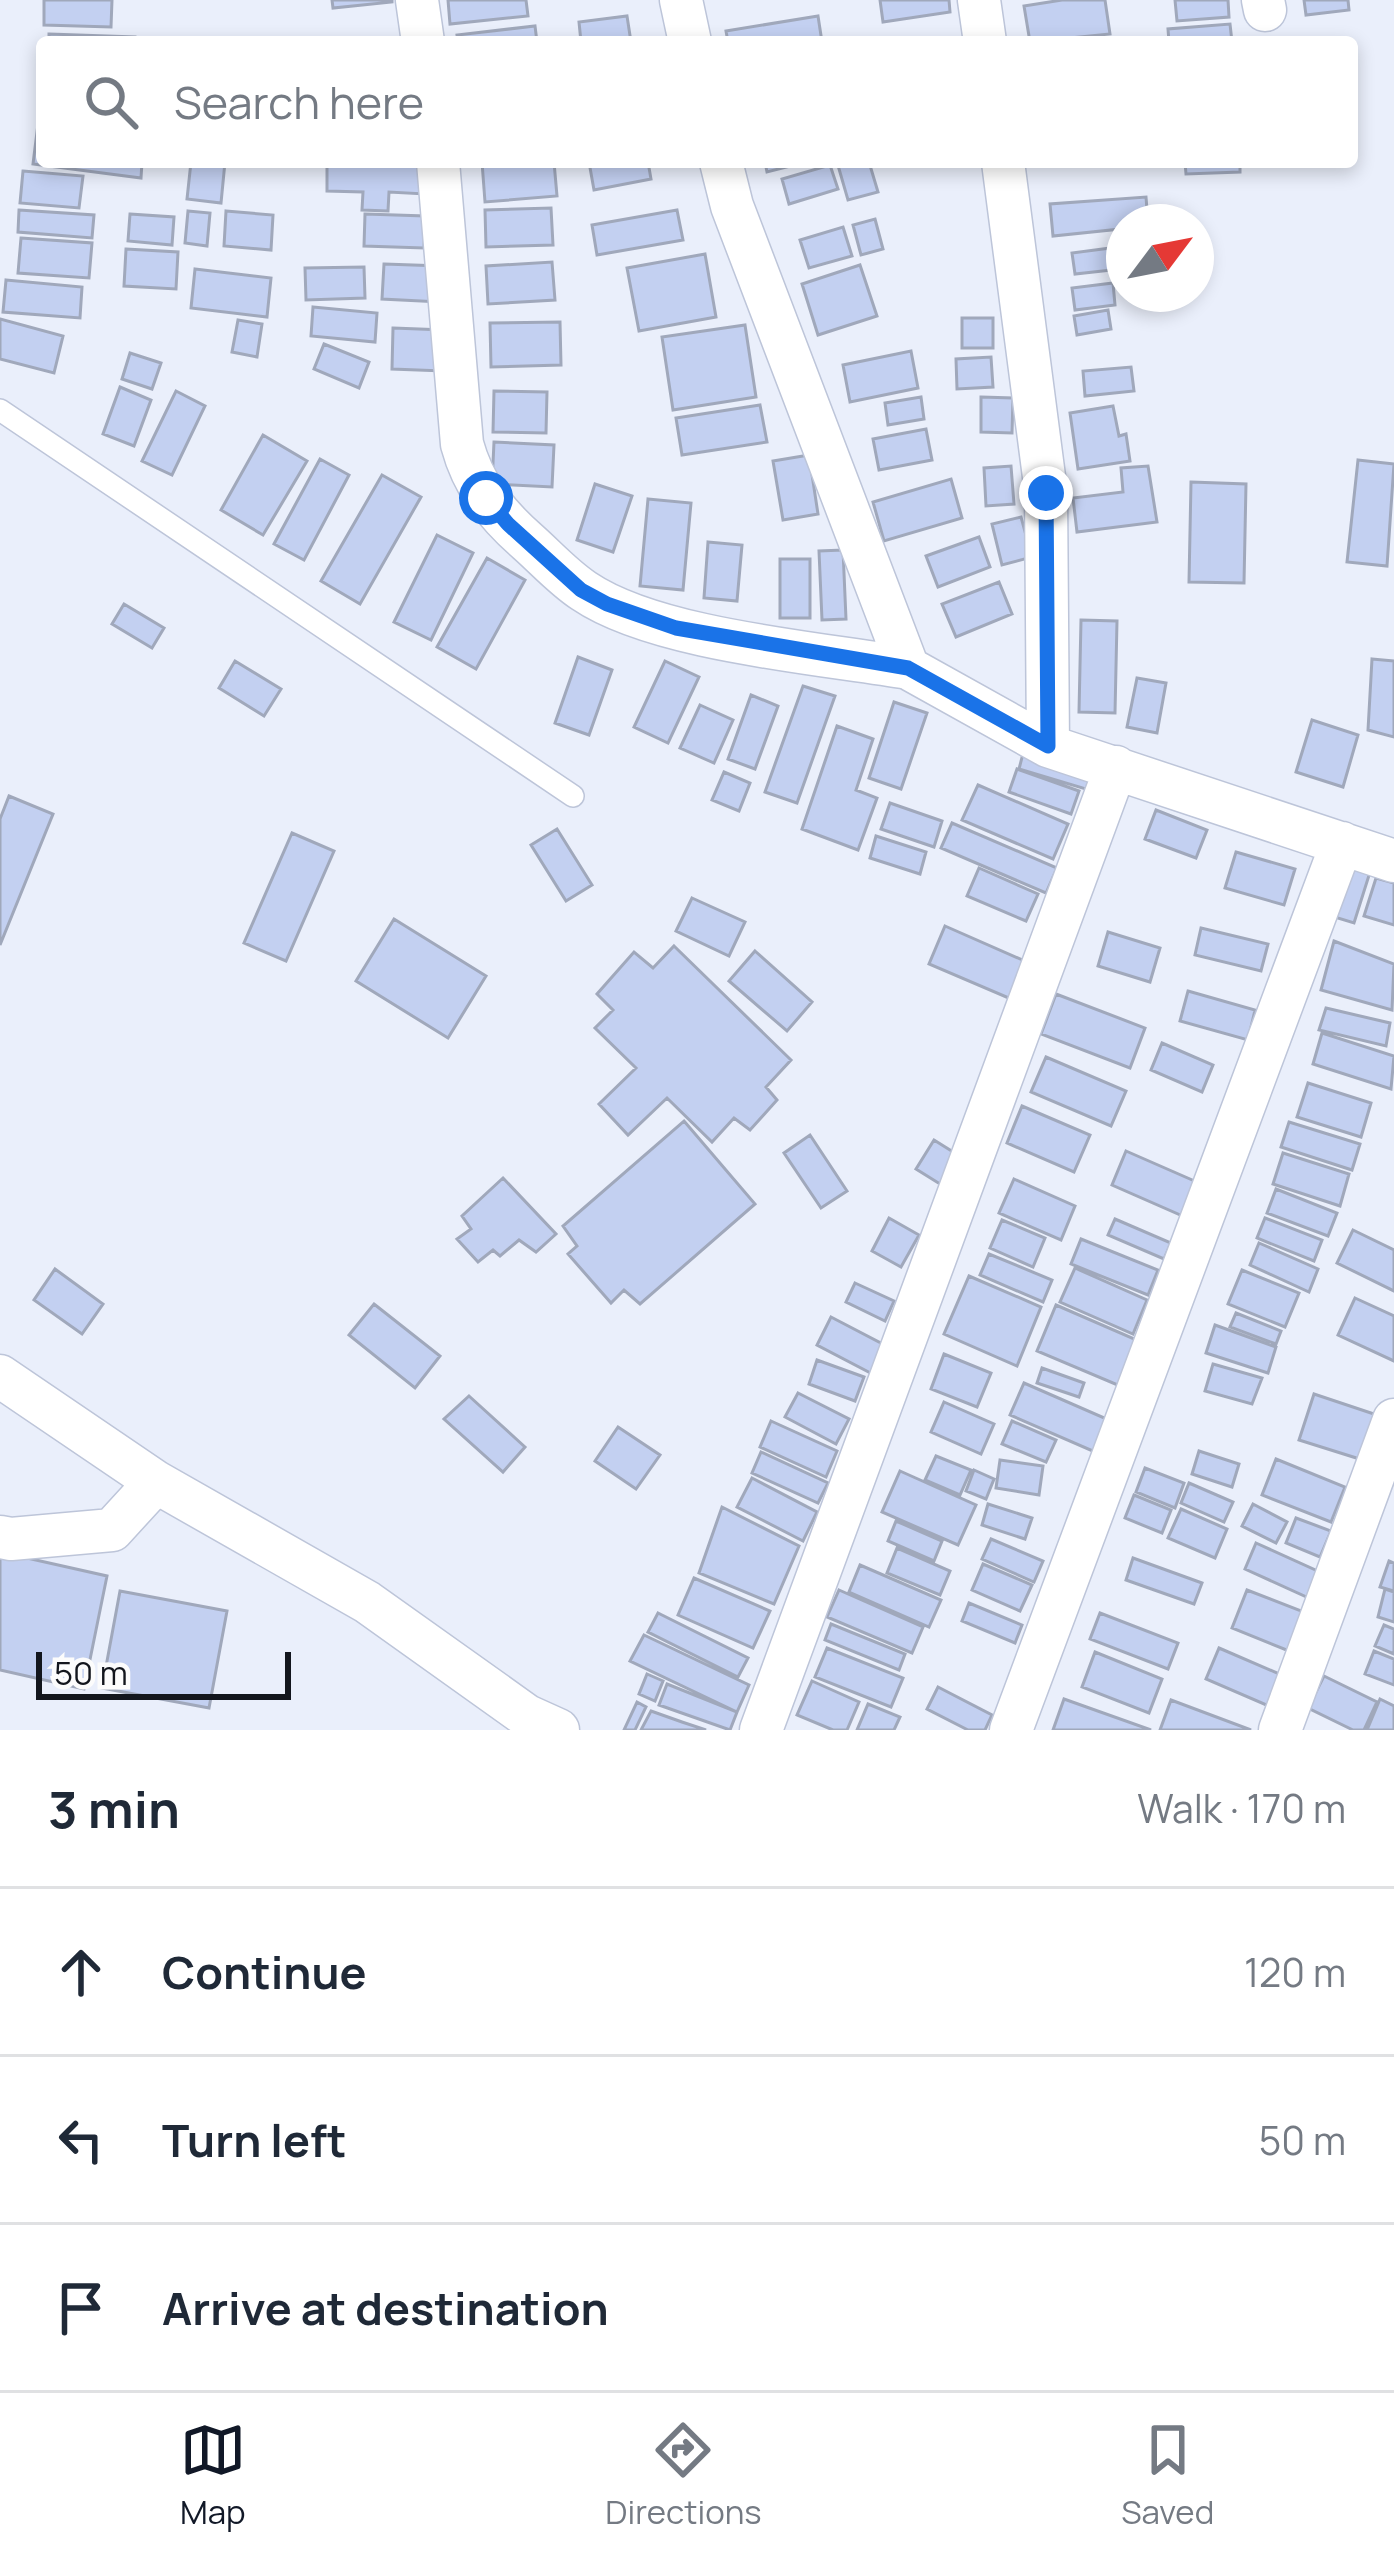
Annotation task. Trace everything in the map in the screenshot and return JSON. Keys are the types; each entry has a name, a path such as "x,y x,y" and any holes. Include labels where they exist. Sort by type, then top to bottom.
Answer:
{"street":[{"path":"417,0 422,36"},
{"path":"681,0 689,36"},
{"path":"979,0 985,36"},
{"path":"439,168 462,444 470,473 508,524 581,590 676,628 908,668 1048,746 1394,861"},
{"path":"722,168 732,206 908,668"},
{"path":"1004,168 1046,493 1048,746"},
{"path":"761,1730 1116,767"},
{"path":"1010,1730 1342,843"},
{"path":"0,1376 156,1482 367,1602 527,1716 558,1730"},
{"path":"1280,1730 1394,1420"},
{"path":"0,1537 112,1530 156,1482"}],"lane":[{"path":"0,410 573,796"}],"building":[{"path":"44,0 112,0 111,27 44,25"},
{"path":"332,0 392,0 392,2 333,8"},
{"path":"448,0 526,0 528,16 450,24"},
{"path":"880,0 949,0 950,12 883,22"},
{"path":"1105,0 1110,34 1029,36 1024,6"},
{"path":"1175,0 1228,0 1229,17 1177,21"},
{"path":"1304,0 1348,0 1349,10 1306,15"},
{"path":"627,16 630,36 580,36 579,22"},
{"path":"818,16 821,36 727,36 726,31"},
{"path":"1230,24 1231,36 1169,36 1168,29"},
{"path":"535,26 536,36 457,36"},
{"path":"64,168 142,168 141,178"},
{"path":"190,168 224,168 221,203 187,199"},
{"path":"327,168 425,168 425,194 389,192 388,211 362,210 363,192 327,191"},
{"path":"482,168 555,168 557,196 485,202"},
{"path":"590,168 649,168 651,179 594,190"},
{"path":"831,168 838,189 789,204 782,179"},
{"path":"839,168 871,168 878,192 848,200"},
{"path":"1186,168 1240,168 1240,172 1186,174"},
{"path":"23,171 83,176 79,208 20,203"},
{"path":"1146,197 1147,204 1106,204 1106,231 1053,236 1050,204"},
{"path":"551,208 553,245 486,247 485,210"},
{"path":"19,210 94,215 92,238 18,232"},
{"path":"677,210 683,240 597,255 592,225"},
{"path":"188,211 210,213 207,246 185,243"},
{"path":"226,211 273,215 271,250 224,246"},
{"path":"130,214 174,217 172,245 128,241"},
{"path":"365,214 425,216 424,248 364,246"},
{"path":"875,219 883,249 861,255 853,225"},
{"path":"843,227 852,256 809,268 800,240"},
{"path":"21,238 92,243 89,278 18,273"},
{"path":"126,249 178,252 176,289 124,286"},
{"path":"1106,249 1106,271 1075,274 1072,253"},
{"path":"705,254 716,317 639,331 627,268"},
{"path":"552,262 555,300 488,304 486,266"},
{"path":"384,264 441,266 440,302 382,299"},
{"path":"860,265 877,316 818,335 802,284"},
{"path":"364,267 365,298 306,300 305,268"},
{"path":"195,269 271,278 267,317 191,308"},
{"path":"6,280 82,287 80,318 3,312"},
{"path":"1106,284 1106,306 1075,310 1072,288"},
{"path":"313,307 377,313 375,342 311,336"},
{"path":"1106,310 1111,329 1077,335 1074,316"},
{"path":"962,318 993,318 993,348 962,348"},
{"path":"0,319 63,336 54,373 0,359"},
{"path":"238,320 262,324 257,357 232,352"},
{"path":"560,322 561,365 491,367 490,323"},
{"path":"745,325 756,397 673,410 662,337"},
{"path":"393,328 444,330 443,371 392,369"},
{"path":"324,344 369,362 359,388 314,369"},
{"path":"911,351 918,388 850,402 843,365"},
{"path":"130,353 161,363 152,389 122,379"},
{"path":"991,357 993,387 957,389 956,359"},
{"path":"1131,367 1134,391 1085,396 1083,371"},
{"path":"120,387 151,400 134,446 103,434"},
{"path":"176,391 205,406 172,475 142,461"},
{"path":"494,391 547,392 546,433 493,432"},
{"path":"921,397 924,419 888,425 885,403"},
{"path":"981,397 1013,398 1012,433 981,432"},
{"path":"760,405 767,442 682,455 676,418"},
{"path":"1113,406 1119,436 1126,434 1130,461 1078,469 1070,413"},
{"path":"926,429 932,460 879,470 873,439"},
{"path":"263,435 307,461 263,535 221,510"},
{"path":"494,442 554,445 552,487 492,484"},
{"path":"809,455 818,514 783,520 773,461"},
{"path":"320,459 349,475 304,560 274,544"},
{"path":"1358,460 1394,464 1387,566 1347,562"},
{"path":"1011,466 1014,504 986,506 984,468"},
{"path":"1148,466 1157,522 1077,532 1073,498 1123,492 1121,468"},
{"path":"382,475 421,497 360,604 321,581"},
{"path":"951,479 962,518 884,541 873,502"},
{"path":"1191,482 1246,484 1244,583 1189,582"},
{"path":"595,484 632,496 613,552 577,540"},
{"path":"648,499 691,503 683,590 640,586"},
{"path":"1021,517 1032,557 1002,565 992,524"},
{"path":"437,535 473,553 431,640 394,622"},
{"path":"979,537 990,567 938,587 926,556"},
{"path":"708,542 742,545 737,601 704,598"},
{"path":"843,550 846,619 822,620 819,551"},
{"path":"487,558 525,580 476,669 437,647"},
{"path":"780,559 810,559 810,618 780,618"},
{"path":"999,582 1012,614 956,637 942,604"},
{"path":"124,604 164,628 152,648 112,624"},
{"path":"1081,620 1117,621 1115,713 1079,712"},
{"path":"578,657 612,670 589,735 555,723"},
{"path":"1372,659 1394,661 1394,737 1368,730"},
{"path":"235,661 281,689 264,716 219,688"},
{"path":"665,661 699,677 668,743 634,727"},
{"path":"1137,678 1166,683 1157,733 1127,727"},
{"path":"803,686 835,696 797,803 765,792"},
{"path":"751,695 778,706 755,769 728,759"},
{"path":"894,702 927,713 901,789 869,778"},
{"path":"700,705 733,720 714,763 680,748"},
{"path":"1312,720 1358,735 1343,787 1296,772"},
{"path":"837,726 873,739 856,790 877,798 858,850 802,829"},
{"path":"1026,742 1097,763 1089,790 1019,769"},
{"path":"1017,769 1079,791 1071,814 1009,792"},
{"path":"724,772 750,783 739,811 712,800"},
{"path":"978,785 1068,824 1053,859 962,820"},
{"path":"9,796 53,814 0,945 0,819"},
{"path":"890,803 942,821 934,847 881,829"},
{"path":"1156,810 1207,830 1196,858 1145,839"},
{"path":"952,823 1057,868 1046,893 941,848"},
{"path":"557,829 592,885 566,901 531,845"},
{"path":"292,833 334,851 286,961 244,943"},
{"path":"876,836 926,852 920,874 870,858"},
{"path":"1236,852 1295,869 1284,905 1225,888"},
{"path":"1345,860 1371,869 1354,923 1328,915"},
{"path":"979,868 1038,894 1026,921 967,896"},
{"path":"1376,878 1394,883 1394,925 1364,916"},
{"path":"692,898 745,922 729,956 676,931"},
{"path":"394,919 486,976 448,1038 356,981"},
{"path":"945,926 1027,962 1011,999 929,964"},
{"path":"1201,928 1268,944 1261,971 1195,955"},
{"path":"1108,932 1160,948 1150,982 1098,966"},
{"path":"1334,941 1394,964 1392,1010 1321,990"},
{"path":"674,946 791,1060 766,1087 777,1100 750,1130 734,1118 712,1142 667,1098 628,1135 599,1104 636,1068 595,1028 613,1010 597,994 634,952 653,968"},
{"path":"755,951 812,1002 787,1031 729,981"},
{"path":"1188,991 1255,1010 1248,1040 1180,1021"},
{"path":"1056,994 1145,1028 1130,1068 1041,1034"},
{"path":"1326,1008 1390,1023 1386,1046 1319,1030"},
{"path":"1322,1033 1394,1056 1391,1089 1313,1064"},
{"path":"1162,1043 1213,1065 1202,1092 1151,1070"},
{"path":"1046,1057 1126,1091 1111,1126 1031,1092"},
{"path":"1308,1083 1371,1103 1361,1137 1297,1117"},
{"path":"1022,1106 1090,1135 1074,1172 1007,1143"},
{"path":"684,1121 755,1204 640,1304 624,1290 611,1303 568,1254 577,1246 563,1226"},
{"path":"1289,1122 1360,1144 1352,1170 1281,1147"},
{"path":"810,1135 847,1191 821,1208 784,1153"},
{"path":"934,1140 958,1155 940,1184 916,1169"},
{"path":"1126,1151 1199,1183 1185,1217 1112,1185"},
{"path":"1283,1153 1349,1174 1340,1206 1273,1184"},
{"path":"503,1178 556,1234 536,1252 519,1240 500,1256 493,1250 478,1262 457,1239 471,1229 462,1216"},
{"path":"1014,1179 1075,1206 1061,1240 999,1213"},
{"path":"1276,1189 1337,1213 1328,1236 1267,1213"},
{"path":"889,1218 919,1235 901,1267 872,1251"},
{"path":"1265,1218 1322,1240 1314,1261 1257,1238"},
{"path":"1115,1219 1171,1243 1164,1259 1108,1235"},
{"path":"1002,1220 1045,1238 1033,1267 990,1248"},
{"path":"1353,1230 1394,1250 1394,1291 1337,1263"},
{"path":"1081,1239 1158,1270 1148,1295 1071,1264"},
{"path":"1259,1243 1318,1269 1309,1292 1250,1265"},
{"path":"989,1254 1052,1280 1043,1302 980,1275"},
{"path":"1075,1268 1147,1300 1133,1334 1060,1302"},
{"path":"55,1269 103,1304 82,1334 34,1300"},
{"path":"1242,1270 1299,1293 1285,1327 1228,1304"},
{"path":"969,1276 1041,1307 1017,1366 944,1334"},
{"path":"855,1283 894,1301 885,1321 846,1302"},
{"path":"1355,1298 1394,1316 1394,1361 1338,1335"},
{"path":"374,1304 440,1356 415,1388 349,1335"},
{"path":"1056,1305 1139,1341 1120,1386 1037,1351"},
{"path":"1236,1313 1281,1331 1276,1344 1230,1327"},
{"path":"831,1317 896,1351 882,1379 817,1345"},
{"path":"1215,1325 1276,1347 1268,1373 1206,1353"},
{"path":"944,1354 991,1373 977,1407 931,1389"},
{"path":"817,1360 864,1377 855,1401 809,1384"},
{"path":"1213,1364 1262,1378 1252,1404 1205,1391"},
{"path":"1042,1368 1084,1383 1079,1397 1037,1383"},
{"path":"1024,1383 1109,1420 1095,1452 1010,1415"},
{"path":"798,1393 849,1419 836,1444 785,1417"},
{"path":"1314,1394 1380,1416 1366,1461 1299,1440"},
{"path":"469,1396 525,1447 503,1472 444,1419"},
{"path":"944,1402 994,1424 981,1454 931,1432"},
{"path":"771,1421 837,1451 826,1477 760,1447"},
{"path":"1012,1421 1056,1440 1046,1462 1002,1444"},
{"path":"618,1427 660,1455 636,1489 595,1461"},
{"path":"1199,1451 1239,1464 1232,1487 1192,1474"},
{"path":"761,1452 828,1483 818,1503 752,1473"},
{"path":"936,1456 971,1470 960,1495 925,1480"},
{"path":"1276,1459 1345,1487 1331,1522 1262,1495"},
{"path":"1000,1460 1043,1466 1039,1495 996,1488"},
{"path":"1145,1468 1184,1483 1175,1508 1136,1492"},
{"path":"974,1470 994,1479 986,1499 966,1491"},
{"path":"900,1471 976,1505 958,1545 882,1512"},
{"path":"752,1478 817,1512 803,1541 737,1507"},
{"path":"1189,1483 1233,1502 1224,1522 1181,1503"},
{"path":"1134,1495 1171,1510 1162,1533 1125,1518"},
{"path":"988,1504 1032,1518 1025,1539 982,1525"},
{"path":"1253,1504 1287,1522 1276,1543 1242,1526"},
{"path":"722,1507 799,1546 774,1604 699,1573"},
{"path":"1181,1509 1227,1529 1215,1558 1168,1538"},
{"path":"1296,1518 1331,1531 1320,1557 1286,1543"},
{"path":"896,1521 942,1541 934,1561 888,1541"},
{"path":"991,1539 1043,1561 1034,1582 982,1559"},
{"path":"1256,1543 1322,1573 1311,1599 1245,1569"},
{"path":"897,1548 950,1571 940,1595 887,1573"},
{"path":"0,1552 107,1576 84,1689 0,1670"},
{"path":"1133,1558 1202,1583 1194,1604 1126,1580"},
{"path":"1389,1561 1394,1563 1394,1591 1380,1587"},
{"path":"983,1564 1032,1585 1020,1611 972,1590"},
{"path":"860,1565 941,1600 929,1627 849,1592"},
{"path":"694,1578 770,1611 753,1648 678,1615"},
{"path":"1385,1589 1394,1592 1394,1622 1378,1617"},
{"path":"839,1590 923,1627 912,1653 827,1617"},
{"path":"1247,1590 1304,1612 1289,1651 1232,1628"},
{"path":"120,1591 227,1611 209,1708 102,1688"},
{"path":"969,1603 1022,1625 1015,1643 962,1621"},
{"path":"658,1613 748,1658 738,1677 648,1632"},
{"path":"1100,1613 1178,1643 1168,1669 1090,1639"},
{"path":"831,1624 905,1654 899,1670 825,1640"},
{"path":"1384,1625 1394,1629 1394,1654 1375,1646"},
{"path":"644,1635 749,1685 737,1712 630,1661"},
{"path":"827,1648 903,1678 891,1707 815,1677"},
{"path":"1219,1648 1284,1676 1271,1707 1206,1679"},
{"path":"1374,1651 1394,1659 1394,1685 1365,1674"},
{"path":"1095,1652 1162,1679 1149,1713 1082,1687"},
{"path":"647,1674 663,1681 655,1701 639,1694"},
{"path":"1324,1676 1377,1702 1364,1730 1353,1730 1308,1708"},
{"path":"812,1681 859,1702 847,1730 833,1730 797,1715"},
{"path":"667,1684 737,1712 730,1730 659,1705"},
{"path":"938,1687 992,1715 985,1730 968,1730 927,1709"},
{"path":"1064,1699 1151,1730 1053,1730"},
{"path":"1380,1699 1394,1706 1394,1730 1367,1730"},
{"path":"1171,1700 1251,1730 1160,1730"},
{"path":"637,1702 646,1707 635,1730 624,1730"},
{"path":"868,1704 900,1717 894,1730 857,1730"},
{"path":"651,1711 682,1722 706,1730 641,1730"}],"route":[{"path":"486,498 581,590 607,604 676,628 908,668 1048,746 1046,493"}]}
